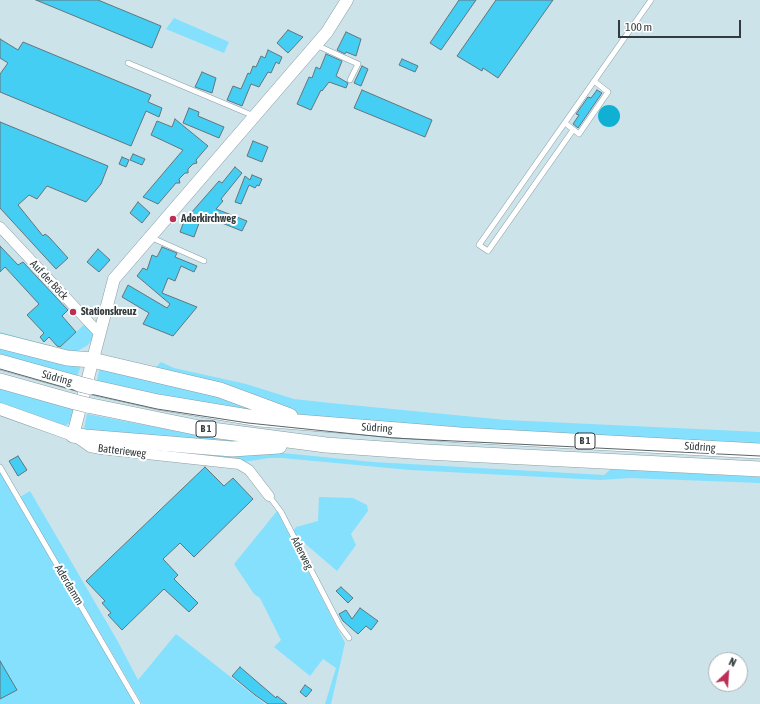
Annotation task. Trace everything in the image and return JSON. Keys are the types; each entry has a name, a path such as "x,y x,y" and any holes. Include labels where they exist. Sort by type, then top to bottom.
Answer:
{"main road":[{"path":"0,341 67,358 92,360 220,390 310,423"},
{"name":"Südring","path":"0,362 85,386 207,411 310,423 460,434 760,451"},
{"name":"Südring","path":"0,381 81,404 204,429 326,445 426,452 760,469"},
{"path":"73,435 232,449 326,445"}],"street":[{"path":"73,435 114,279 316,45 343,10 348,0"},
{"name":"Auf der Böck","path":"0,227 99,333"},
{"name":"Batterieweg","path":"0,409 73,435 90,447 230,462 239,464 250,470"},
{"name":"Aderweg","path":"250,470 269,496"}],"lane":[{"path":"573,130 488,252 479,245 651,0"},
{"path":"316,45 358,64 350,80"},
{"path":"128,63 255,116"},
{"path":"565,123 578,134 608,92 594,81"},
{"path":"149,237 204,261"},
{"name":"Aderdamm","path":"0,467 138,704"},
{"name":"Aderweg","path":"269,496 281,512 340,626 349,638"}],"shaded area":[{"path":"174,18 229,42 224,53 166,29"},
{"path":"609,105 617,108 620,116 617,124 609,127 601,124 598,116 601,108"},
{"path":"86,323 92,329 93,338 88,345 73,354 81,366 77,376 31,367 0,358 0,332 59,348"},
{"path":"101,360 154,369 161,362 174,368 246,384 294,399 330,403 506,420 760,432 760,446 310,420 159,397 97,381"},
{"path":"0,385 75,405 72,421 65,426 57,425 0,404"},
{"path":"87,414 207,437 254,444 84,430"},
{"path":"114,448 263,451 373,462 604,475 611,469 760,477 760,483 630,478 600,480 410,470 282,458 269,458 244,462"},
{"path":"0,472 66,584 136,704 0,704"},
{"path":"30,491 117,640 138,680 176,634 265,704 142,704 20,497"},
{"path":"319,497 353,498 367,505 368,511 351,534 356,545 337,571 295,535 293,531 296,527 318,521"},
{"path":"277,511 345,643 331,704 325,704 336,668 323,659 310,676 274,647 281,640 260,598 254,594 234,564"}],"building":[{"path":"36,0 98,0 161,26 152,48"},
{"path":"459,0 476,0 441,50 430,43"},
{"path":"496,0 553,0 498,78 483,68 482,71 457,56"},
{"path":"288,30 303,37 288,53 277,43"},
{"path":"346,32 361,39 356,56 346,52 345,54 337,50"},
{"path":"0,39 18,50 23,42 151,95 148,102 162,108 159,117 146,111 131,146 0,92 0,74 8,63 0,58"},
{"path":"268,50 282,57 279,64 276,62 271,73 268,72 259,87 251,84 242,106 227,100 233,86 241,89 248,73 250,74 253,66 256,67 261,56 265,58"},
{"path":"326,54 342,61 336,76 348,83 346,88 329,82 322,91 321,90 311,110 297,104 309,77 312,78 316,67 320,69"},
{"path":"402,59 418,66 415,72 399,65"},
{"path":"362,66 368,69 361,86 354,83"},
{"path":"202,72 216,78 212,93 195,87"},
{"path":"362,90 432,120 425,137 354,108"},
{"path":"597,90 602,93 578,128 573,124 579,115 576,114 588,97 591,98"},
{"path":"189,108 199,112 198,116 224,127 219,138 183,123"},
{"path":"175,119 208,146 196,160 197,163 193,164 188,169 188,173 185,173 179,179 180,183 176,183 158,204 143,197 183,150 151,135 157,121 172,127"},
{"path":"0,122 108,166 101,184 86,202 47,186 37,199 29,195 18,205 43,236 45,234 49,237 68,258 56,269 0,208"},
{"path":"253,141 268,147 262,162 247,156"},
{"path":"133,154 145,159 142,165 130,160"},
{"path":"122,157 129,160 126,167 119,164"},
{"path":"235,167 242,173 221,199 223,201 216,209 247,221 242,231 202,215 194,237 180,232 184,221 219,181 222,183"},
{"path":"252,175 262,179 259,186 257,185 255,188 249,185 241,204 235,202 245,176 250,180"},
{"path":"138,202 150,213 142,223 130,213"},
{"path":"0,246 18,265 23,262 68,310 62,316 76,332 60,347 57,346 49,337 44,342 40,337 44,333 27,315 39,304 5,267 0,272"},
{"path":"162,247 177,253 175,257 197,266 194,272 181,266 175,281 168,278 162,293 197,307 173,336 143,324 149,313 122,297 128,285 167,308 170,304 137,276 143,268 147,270 152,255 157,257"},
{"path":"98,249 110,260 99,272 87,262"},
{"path":"18,456 27,470 18,476 9,461"},
{"path":"205,467 224,486 233,478 253,499 194,557 180,543 163,559 178,575 174,579 198,603 189,612 164,589 122,630 108,615 111,613 102,603 105,601 86,581"},
{"path":"341,587 353,598 348,603 336,591"},
{"path":"360,608 378,621 371,630 366,626 358,634 343,621 339,614 346,610 352,619"},
{"path":"0,661 17,690 0,699"},
{"path":"240,667 276,698 277,696 287,704 268,704 255,695 232,676"},
{"path":"305,685 312,690 306,697 300,692"}],"tram line":[{"path":"0,369 77,391 157,409 248,423 393,438 760,456"}],"place":[{"name":"Aderkirchweg","path":"173,219"},
{"name":"Stationskreuz","path":"73,312"}]}
